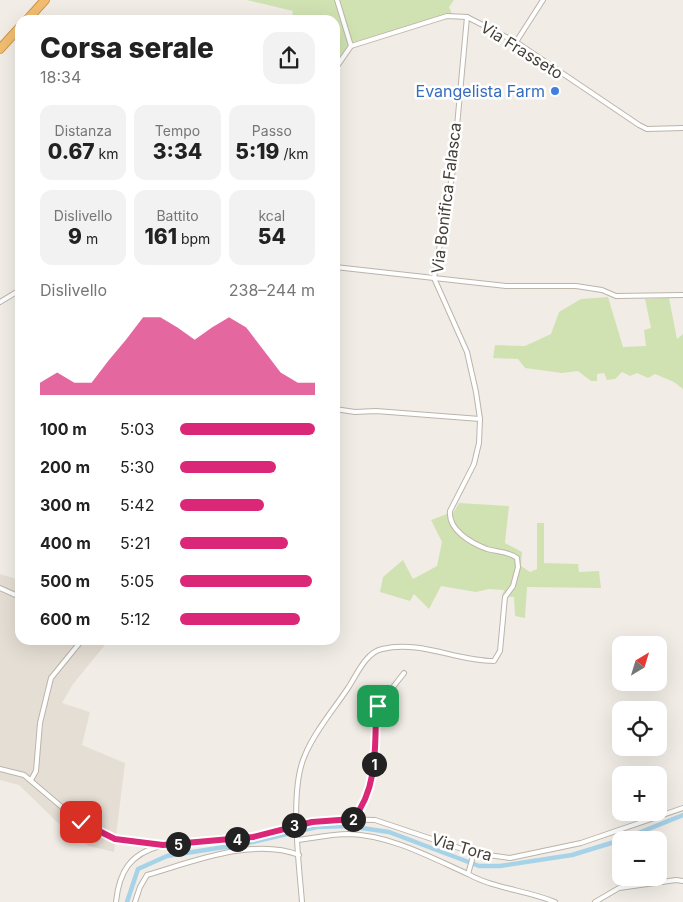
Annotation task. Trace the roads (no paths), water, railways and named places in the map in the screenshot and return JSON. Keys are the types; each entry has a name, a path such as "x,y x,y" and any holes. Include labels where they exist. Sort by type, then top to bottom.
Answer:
{"highway":[{"path":"31,15 45,0"},
{"path":"0,49 15,32"}],"street":[{"path":"337,0 351,46 340,62"},
{"path":"516,42 543,0"},
{"name":"Via Frasseto","path":"351,46 447,16 467,18 516,42 639,126 647,129 683,128"},
{"name":"Via Bonifica Falasca","path":"297,827 300,766 305,753 374,652 381,649 405,647 432,649 484,661 494,661 500,651 505,597 512,586 518,568 517,558 511,554 488,549 472,542 453,526 449,518 450,511 474,464 479,443 480,419 467,352 434,278 453,170 467,18"},
{"path":"340,268 506,286 576,286 602,290 616,296 683,295"},
{"path":"0,302 15,293"},
{"path":"340,410 480,419"},
{"path":"0,588 15,595"},
{"path":"31,780 36,771 40,722 51,678 78,645"},
{"path":"353,819 363,806 373,774 376,709 404,673"},
{"path":"0,769 16,772 31,780 70,814 102,833 115,839 163,845"},
{"name":"Via Tora","path":"163,845 253,837 330,819 353,819 390,823 474,854 510,858 541,853 619,832 683,808"},
{"path":"297,827 302,902"},
{"path":"298,838 334,834 376,837 452,865 504,888 534,894 555,902"},
{"path":"116,902 118,884 130,863 148,849 163,845"},
{"path":"135,902 140,887 147,875 216,855 269,847 299,855"},
{"path":"468,872 474,854"},
{"path":"595,902 619,888 676,880 683,881"}],"waterway":[{"path":"643,831 683,815"},
{"path":"127,902 138,869 167,856 244,844 317,827 348,826 389,832 479,866 500,866 572,855 612,843"}],"place":[{"name":"Evangelista Farm","path":"555,91"}]}
